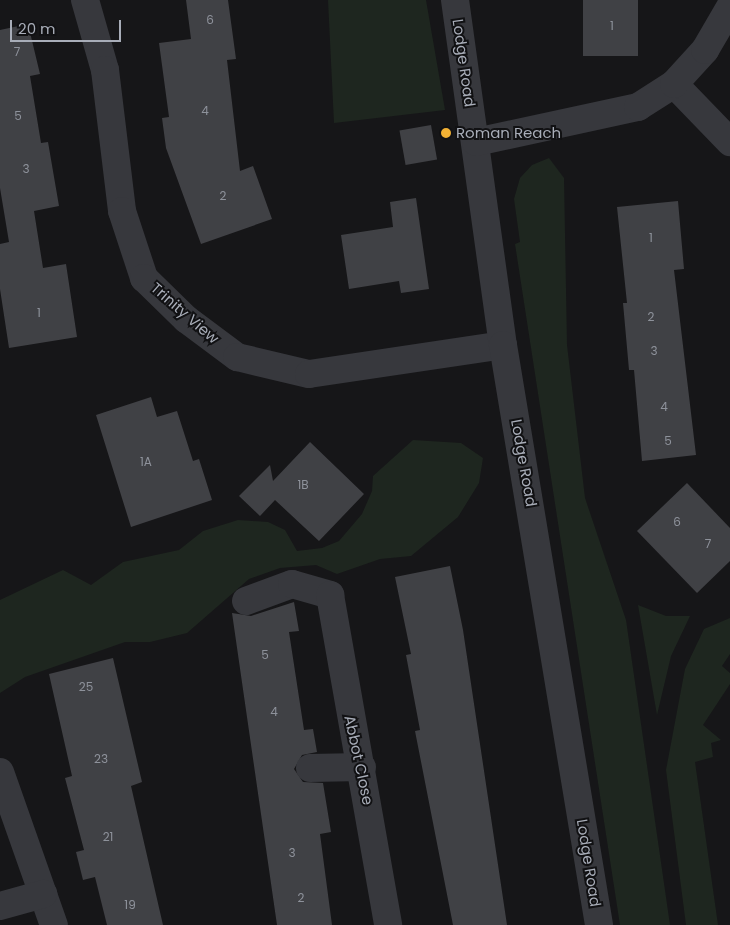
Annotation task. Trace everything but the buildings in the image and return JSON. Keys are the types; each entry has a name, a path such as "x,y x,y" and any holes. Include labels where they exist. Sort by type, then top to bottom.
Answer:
{"street":[{"name":"Trinity View","path":"85,0 105,70 122,211 144,278 186,319 237,357 309,374 503,345"},
{"name":"Lodge Road","path":"455,0 503,345 599,925"},
{"path":"476,142 638,107 674,84 705,50 730,7"},
{"path":"674,84 730,142"},
{"name":"Abbot Close","path":"246,601 292,584 330,595 362,767 388,925"},
{"path":"310,768 362,767"},
{"path":"0,772 54,925"},
{"path":"0,906 43,894"}],"shaded area":[{"path":"328,0 426,0 445,110 334,123"},
{"path":"549,158 564,178 567,345 585,498 626,620 670,925 620,925 515,244 520,242 514,199 520,178 532,165"},
{"path":"413,440 461,443 483,458 479,483 458,517 411,556 380,559 337,574 316,565 280,568 249,579 187,633 150,642 125,642 25,677 0,693 0,600 63,570 91,585 123,562 179,550 203,531 238,520 268,522 285,530 297,551 322,548 339,541 362,514 372,491 373,476"},
{"path":"638,605 666,616 690,616 671,656 657,715"},
{"path":"730,618 730,654 722,666 730,673 730,684 703,725 721,740 711,743 713,757 695,762 718,925 686,925 666,770 685,669 704,629"}],"place":[{"name":"Roman Reach","path":"446,133"}]}
